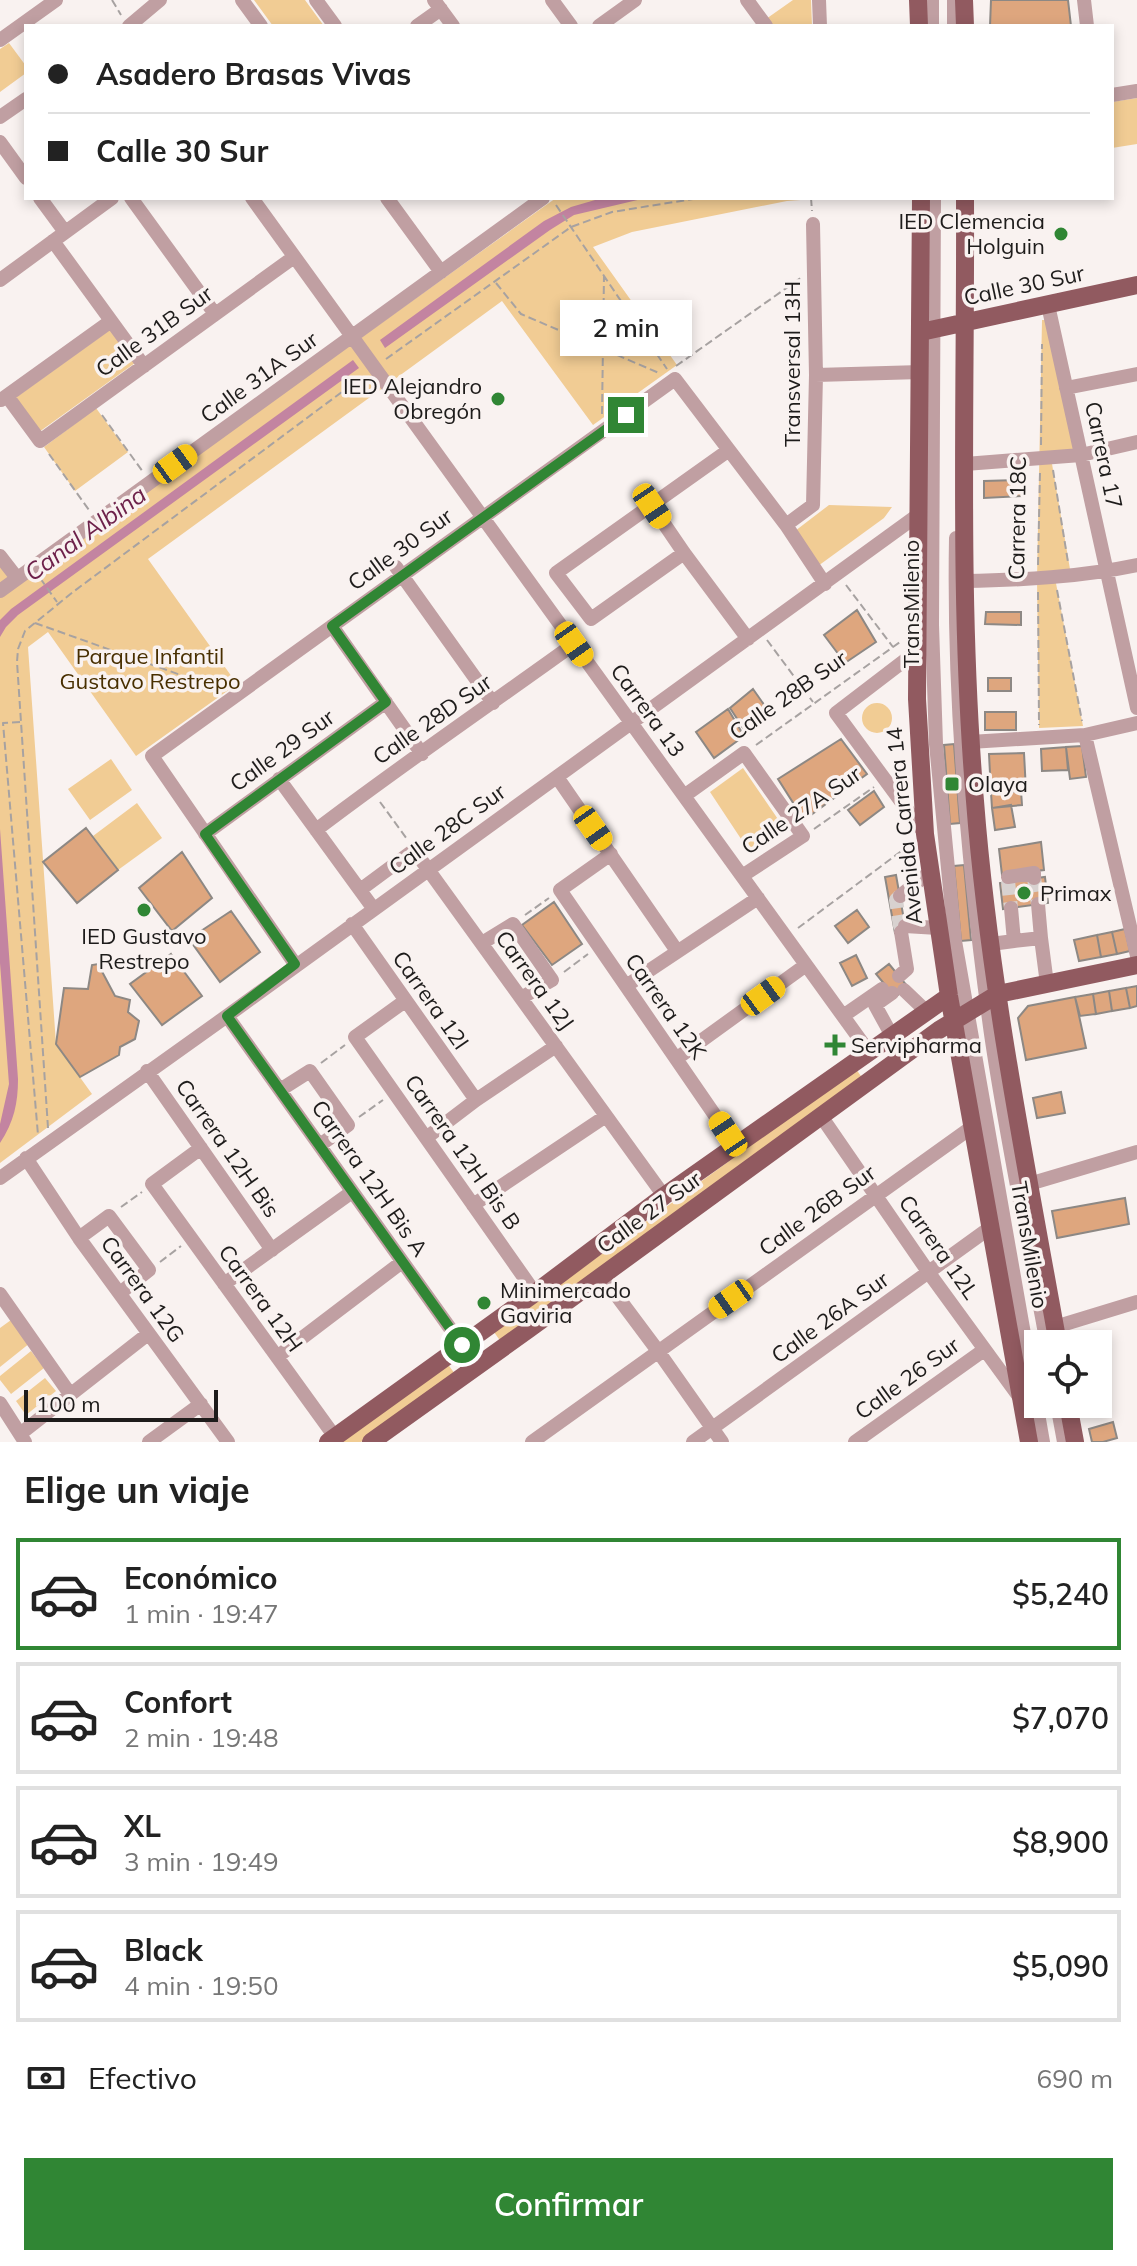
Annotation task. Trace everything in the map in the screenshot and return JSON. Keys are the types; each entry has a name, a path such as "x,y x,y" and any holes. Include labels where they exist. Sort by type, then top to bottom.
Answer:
{"main road":[{"path":"918,0 919,24"},
{"path":"964,0 965,24"},
{"name":"Avenida Carrera 14","path":"921,200 928,331 921,372 917,651 925,834 949,996 962,1014 972,1127 1029,1442"},
{"path":"965,200 961,324 970,742 991,944 993,997 1029,1184 1052,1330"},
{"name":"Calle 30 Sur","path":"928,331 1137,285"},
{"name":"Calle 27 Sur","path":"382,1439 477,1366 962,1014 993,997 1137,965"},
{"name":"Calle 27 Sur","path":"331,1440 664,1196 949,996"},
{"path":"1071,1418 1075,1442"}],"street":[{"path":"0,40 56,0"},
{"path":"131,24 160,0"},
{"path":"242,0 260,24"},
{"path":"316,0 334,24"},
{"path":"552,0 570,24"},
{"path":"602,24 635,0"},
{"path":"747,0 765,24"},
{"path":"819,0 820,24"},
{"path":"932,0 932,24"},
{"path":"954,0 954,24"},
{"path":"1084,0 1087,24"},
{"path":"419,24 438,5 452,24"},
{"path":"1114,95 1137,91"},
{"path":"0,117 24,100"},
{"path":"0,142 24,175"},
{"path":"41,200 59,237 111,321 144,366"},
{"path":"0,280 109,200"},
{"path":"132,200 215,314"},
{"name":"Carrera 13","path":"253,200 869,1052"},
{"path":"388,200 441,272"},
{"name":"Calle 31A Sur","path":"0,591 540,200"},
{"name":"TransMilenio","path":"934,200 928,331 933,695 962,1014 1043,1442"},
{"name":"TransMilenio","path":"956,200 961,324 955,589 957,691 966,824 984,977 993,997 1052,1330"},
{"name":"Transversal 13H","path":"786,525 813,505 816,375 813,224"},
{"name":"Calle 31B Sur","path":"40,441 294,257"},
{"name":"Carrera 17","path":"1048,305 1107,571 1130,641 1137,708"},
{"path":"40,441 4,398 111,321"},
{"path":"816,375 921,372"},
{"path":"1066,388 1137,374"},
{"path":"672,375 786,525 825,584"},
{"name":"Calle 30 Sur","path":"205,834 152,756 236,695 280,658 332,626 399,572 483,518 602,432 672,375"},
{"path":"965,464 1081,455 1137,442"},
{"path":"684,553 591,619 556,573 729,450"},
{"path":"652,506 684,553 754,635"},
{"name":"Calle 28C Sur","path":"0,1178 918,515"},
{"path":"0,556 17,578"},
{"path":"965,581 1037,579 1137,565"},
{"path":"399,572 493,703"},
{"path":"332,626 422,754"},
{"name":"Calle 28D Sur","path":"316,830 574,644"},
{"name":"Calle 28B Sur","path":"885,779 836,713 917,651"},
{"name":"Calle 29 Sur","path":"205,834 386,702"},
{"path":"970,742 1137,723"},
{"path":"1084,730 1137,956"},
{"path":"744,753 803,836"},
{"name":"Calle 28B Sur","path":"684,796 744,753"},
{"path":"557,777 677,951"},
{"path":"279,779 373,908"},
{"path":"885,779 925,834"},
{"path":"205,834 295,964"},
{"name":"Calle 27A Sur","path":"742,876 803,836"},
{"path":"360,890 414,850"},
{"name":"Carrera 12J","path":"414,850 664,1196"},
{"path":"560,890 611,854"},
{"path":"900,896 930,872"},
{"path":"984,882 1034,873 1034,878"},
{"name":"Carrera 12K","path":"560,890 736,1146"},
{"path":"626,986 758,898"},
{"path":"1038,904 1047,984"},
{"path":"1011,908 1014,941"},
{"name":"Carrera 12I","path":"352,924 476,1100"},
{"path":"482,943 513,924 552,980 521,998"},
{"path":"843,1016 895,986 907,969 903,929 938,928"},
{"path":"991,944 1041,938"},
{"path":"676,1059 806,965"},
{"path":"962,1014 978,992 984,977"},
{"path":"895,986 927,1012"},
{"path":"355,1037 405,1001"},
{"path":"872,1002 892,1036"},
{"name":"Carrera 12H Bis A","path":"227,1016 477,1366"},
{"name":"Carrera 12H Bis B","path":"355,1037 535,1293"},
{"path":"426,1138 556,1046"},
{"name":"Carrera 12H Bis","path":"147,1071 272,1250"},
{"path":"280,1090 310,1071 348,1125 320,1145"},
{"path":"473,1205 606,1116"},
{"name":"Carrera 12L","path":"821,1116 1022,1402"},
{"name":"Calle 26B Sur","path":"532,1442 972,1127"},
{"path":"152,1184 201,1148"},
{"name":"Carrera 12G","path":"38,1150 79,1238 228,1442"},
{"path":"1029,1184 1137,1152"},
{"name":"Carrera 12H","path":"152,1184 277,1357 331,1440"},
{"path":"224,1284 352,1192"},
{"path":"79,1238 109,1216 149,1270 120,1293"},
{"name":"Calle 26A Sur","path":"693,1442 991,1227"},
{"path":"277,1357 402,1262"},
{"path":"602,1276 722,1442"},
{"path":"0,1294 70,1394"},
{"path":"1072,1330 1137,1302"},
{"path":"0,1403 23,1438 70,1394 148,1334"},
{"name":"Calle 26 Sur","path":"855,1442 984,1350"},
{"path":"149,1442 201,1404"},
{"path":"1060,1418 1064,1442"}],"path":[{"path":"112,0 120,13"},
{"path":"38,1150 18,649 25,631 375,368 571,227 612,212 687,200"},
{"path":"559,209 672,375"},
{"path":"672,375 814,268"},
{"path":"602,432 604,275"},
{"path":"494,281 521,314 672,375"},
{"name":"Carrera 18C","path":"1039,730 1037,579 1046,458 1042,336"},
{"path":"93,403 150,482"},
{"path":"40,441 97,521"},
{"path":"1046,458 1071,575"},
{"path":"838,574 893,647"},
{"path":"1055,577 1084,730"},
{"path":"44,583 59,604"},
{"path":"35,623 236,695"},
{"name":"Calle 28B Sur","path":"744,753 917,628"},
{"path":"754,635 814,703"},
{"path":"21,722 3,723 38,1150"},
{"name":"Calle 27A Sur","path":"803,836 885,779"},
{"path":"370,789 414,850"},
{"path":"786,937 925,834"},
{"path":"513,924 560,890"},
{"path":"552,980 599,947"},
{"path":"310,1071 355,1037"},
{"path":"348,1125 394,1092"},
{"path":"109,1216 152,1184"},
{"path":"149,1270 191,1239"}],"green space":[{"path":"254,0 305,0 323,24 272,24"},
{"path":"793,0 811,0 812,24 770,24 766,19"},
{"path":"9,43 24,63 24,74 0,92 0,49"},
{"path":"1137,98 1137,144 1114,148 1114,102"},
{"name":"Parque Infantil Gustavo Restrepo","path":"553,200 801,200 632,232 593,247 677,365 593,425 502,301 148,559 237,684 136,756 48,632 28,647 56,1044 92,1094 0,1163 0,565 15,585"},
{"path":"1042,320 1046,320 1076,455 1051,458 1071,575 1055,578 1083,726 1039,728 1037,579"},
{"path":"111,329 135,363 39,432 15,398"},
{"path":"96,408 128,452 75,491 44,447"},
{"path":"829,505 892,507 884,518 818,566 795,531"},
{"path":"877,703 888,707 892,718 888,729 877,733 866,729 862,718 866,707"},
{"path":"111,759 132,790 90,820 68,789"},
{"path":"743,768 784,828 749,851 710,792"},
{"path":"137,803 162,838 118,870 93,836"},
{"path":"856,1069 863,1079 501,1342 494,1332"},
{"path":"11,1320 30,1343 0,1367 0,1328"},
{"path":"31,1351 44,1368 11,1394 0,1376"},
{"path":"447,1363 455,1374 361,1442 339,1442"},
{"path":"45,1378 56,1391 26,1415 16,1401"}],"shaded area":[{"path":"595,200 638,200 574,215 385,348 380,340 544,221 571,207"},
{"path":"353,360 359,368 18,615 0,637 0,620 11,609"},
{"path":"0,829 18,1079 14,1112 0,1143 0,1124 9,1084 0,963"}],"building":[{"path":"991,0 1068,0 1071,24 990,24"},
{"path":"1021,480 1022,496 984,498 984,481"},
{"path":"857,610 876,642 845,663 824,635"},
{"path":"986,612 1021,612 1021,625 985,624"},
{"path":"988,678 1011,678 1011,691 988,691"},
{"path":"753,689 772,716 747,734 730,708"},
{"path":"728,709 744,736 714,758 696,732"},
{"path":"985,712 1016,712 1016,730 985,730"},
{"path":"841,739 867,774 804,820 778,779"},
{"name":"Olaya","path":"954,744 960,823 950,824 944,745"},
{"path":"1082,746 1086,777 1070,779 1066,747"},
{"path":"1066,747 1068,770 1042,771 1041,749"},
{"path":"1024,753 1026,791 991,793 989,754"},
{"path":"874,791 884,807 860,825 848,810"},
{"path":"1021,791 1022,805 992,808 991,793"},
{"path":"1011,805 1015,827 995,830 992,808"},
{"path":"86,828 118,870 77,903 43,862"},
{"path":"1041,842 1044,870 1002,875 999,849"},
{"path":"182,852 212,898 172,931 139,888"},
{"path":"964,865 971,940 961,941 954,866"},
{"path":"896,875 906,931 895,933 885,877"},
{"name":"Primax","path":"1045,877 1048,903 1003,909 1000,883"},
{"path":"554,902 582,944 552,965 522,925"},
{"path":"857,910 869,927 848,943 835,926"},
{"path":"231,911 260,952 220,982 189,939"},
{"path":"1125,929 1130,951 1117,954 1112,932"},
{"path":"1112,932 1117,954 1101,957 1097,935"},
{"path":"1097,935 1101,957 1079,961 1074,940"},
{"path":"171,954 202,996 162,1025 130,984"},
{"path":"856,955 867,978 852,986 840,963"},
{"path":"98,964 115,996 130,1000 128,1012 139,1021 135,1039 120,1047 119,1055 80,1077 56,1044 64,988 88,989 92,965"},
{"path":"889,964 908,987 895,997 876,974"},
{"path":"1137,986 1137,1006 1130,1008 1126,988"},
{"path":"1126,988 1130,1008 1112,1011 1109,991"},
{"path":"1109,991 1112,1011 1096,1014 1093,994"},
{"path":"1093,994 1096,1014 1080,1016 1075,997"},
{"path":"1075,997 1086,1048 1026,1060 1018,1018 1028,1006"},
{"path":"1061,1092 1065,1113 1037,1118 1033,1098"},
{"path":"1125,1198 1129,1224 1057,1238 1052,1211"},
{"path":"1113,1422 1117,1438 1092,1442 1089,1429"}],"tunnel":[{"path":"1034,878 1038,904"},
{"path":"1008,881 1011,908"},
{"path":"900,896 896,900 900,926 905,926"}],"place":[{"name":"IED Clemencia Holguin","path":"1061,234"},
{"name":"IED Alejandro Obregón","path":"498,399"},
{"name":"Olaya","path":"952,784"},
{"name":"Primax","path":"1024,893"},
{"name":"IED Gustavo Restrepo","path":"144,910"},
{"name":"Servipharma","path":"835,1045"},
{"name":"Minimercado Gaviria","path":"484,1303"}],"route":[{"path":"462,1345 227,1016 295,964 205,834 386,702 332,626 626,415"}],"water label":[{"name":"Canal Albina","path":"85,533"}]}
